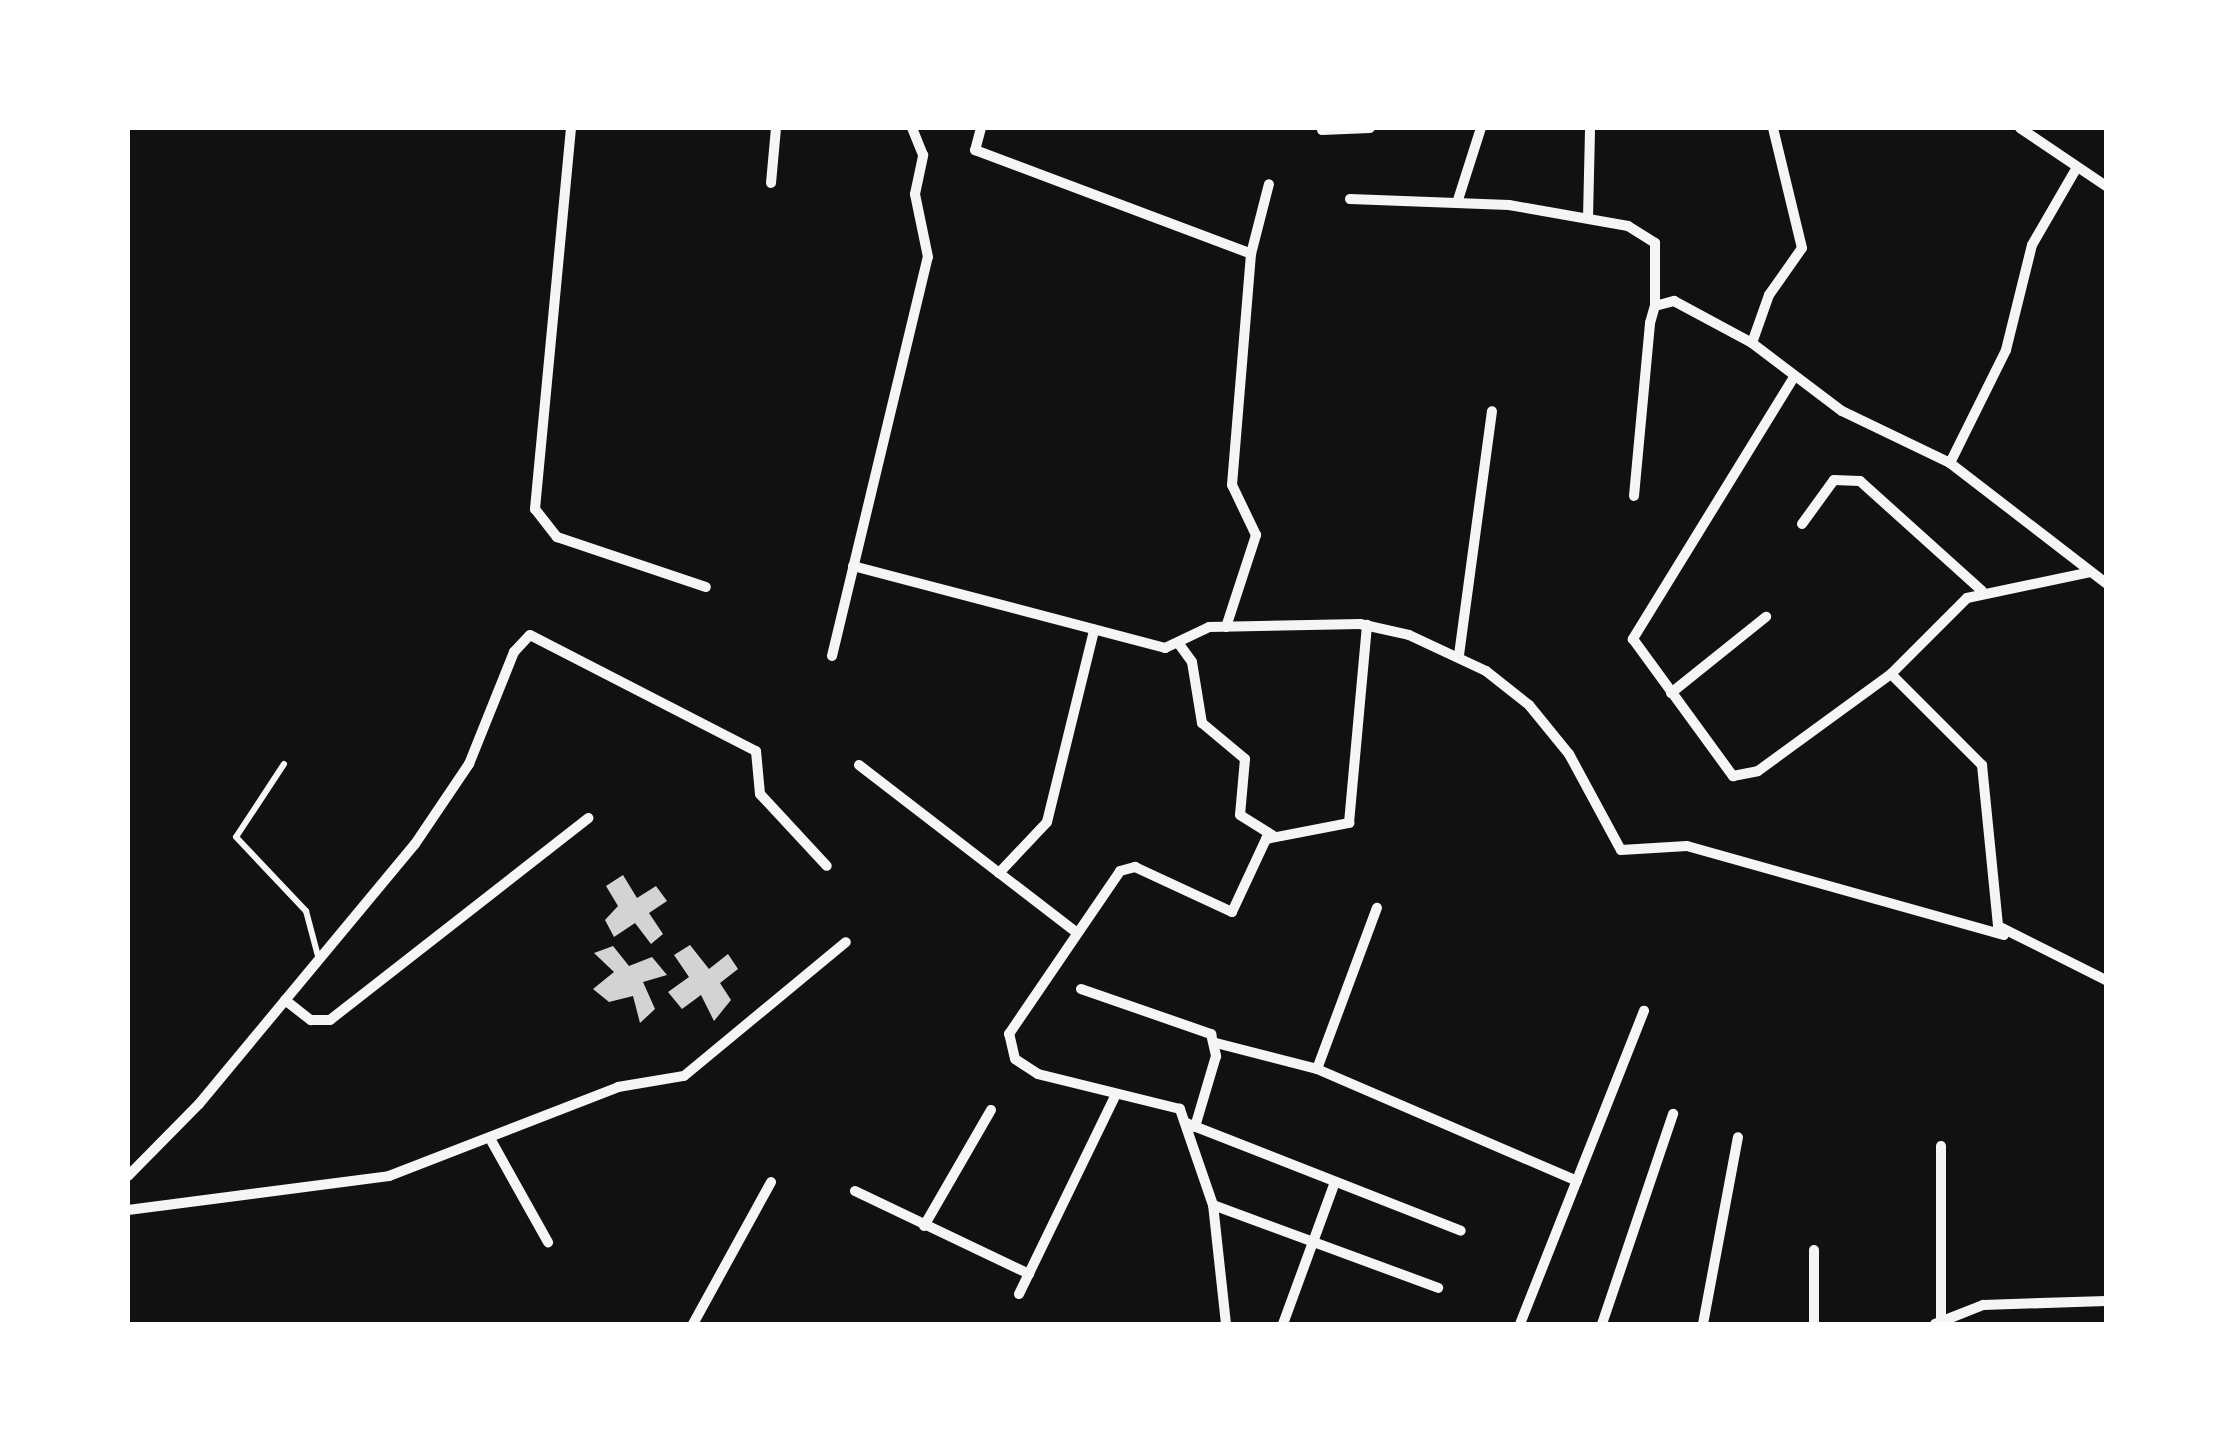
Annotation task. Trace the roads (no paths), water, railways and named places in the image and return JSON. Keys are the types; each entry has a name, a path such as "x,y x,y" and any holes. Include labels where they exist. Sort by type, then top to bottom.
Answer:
{"street":[{"path":"571,128 534,509 556,536 706,587"},
{"path":"771,183 776,128"},
{"path":"832,656 928,258 915,194 923,154 912,128"},
{"path":"981,128 975,150 1251,254"},
{"path":"1322,130 1370,128"},
{"path":"1457,203 1482,128"},
{"path":"1588,218 1590,128"},
{"path":"1752,343 1802,248 1773,128"},
{"path":"2020,128 2106,186"},
{"path":"1950,463 2006,350 2032,245 2076,169"},
{"path":"1226,626 1256,535 1232,485 1251,254 1269,184"},
{"path":"1350,199 1457,203 1588,218 1654,243 1656,306 1634,496"},
{"path":"1656,306 1690,306 1752,343 1794,377 1950,463 2106,584"},
{"path":"1794,377 1633,638 1724,768 1744,776 1892,674 1982,591 2090,572"},
{"path":"1459,655 1492,411"},
{"path":"1802,524 1834,480 1860,481 1982,591"},
{"path":"853,566 1094,630 1179,644 1192,662 1202,723 1245,760 1240,814 1275,836"},
{"path":"1671,693 1766,617"},
{"path":"1179,644 1189,631 1226,626 1367,626 1459,655 1546,722 1621,850 1687,846 2004,935 2106,980"},
{"path":"1226,1324 1212,1206 1191,1125 1176,1104 1114,1098 1038,1074 1010,1047 1017,1018 1128,867 1232,912 1262,844 1275,836 1353,817 1367,626"},
{"path":"999,873 1046,822 1094,630"},
{"path":"128,1176 286,1000 454,788 530,635 756,750 760,794 827,866"},
{"path":"1892,674 1982,766 1992,898 2004,935"},
{"path":"859,765 1077,933"},
{"path":"286,1000 311,1020 330,1020 588,818"},
{"path":"1317,1068 1377,908"},
{"path":"128,1210 389,1176 492,1142 618,1087 684,1076 846,942"},
{"path":"1081,989 1204,1029 1216,1043 1317,1068 1577,1181"},
{"path":"1520,1324 1644,1011"},
{"path":"1191,1125 1216,1043"},
{"path":"1019,1294 1114,1098"},
{"path":"924,1226 991,1110"},
{"path":"1602,1324 1672,1114"},
{"path":"1191,1125 1461,1232"},
{"path":"1704,1324 1738,1137"},
{"path":"492,1142 548,1242"},
{"path":"1940,1146 1938,1322 1983,1304 2106,1301"},
{"path":"693,1324 771,1182"},
{"path":"1283,1324 1335,1182"},
{"path":"856,1191 1028,1274"},
{"path":"1212,1206 1438,1288"},
{"path":"1814,1250 1814,1324"}],"lane":[{"path":"284,764 236,837 306,910 319,960"}]}
